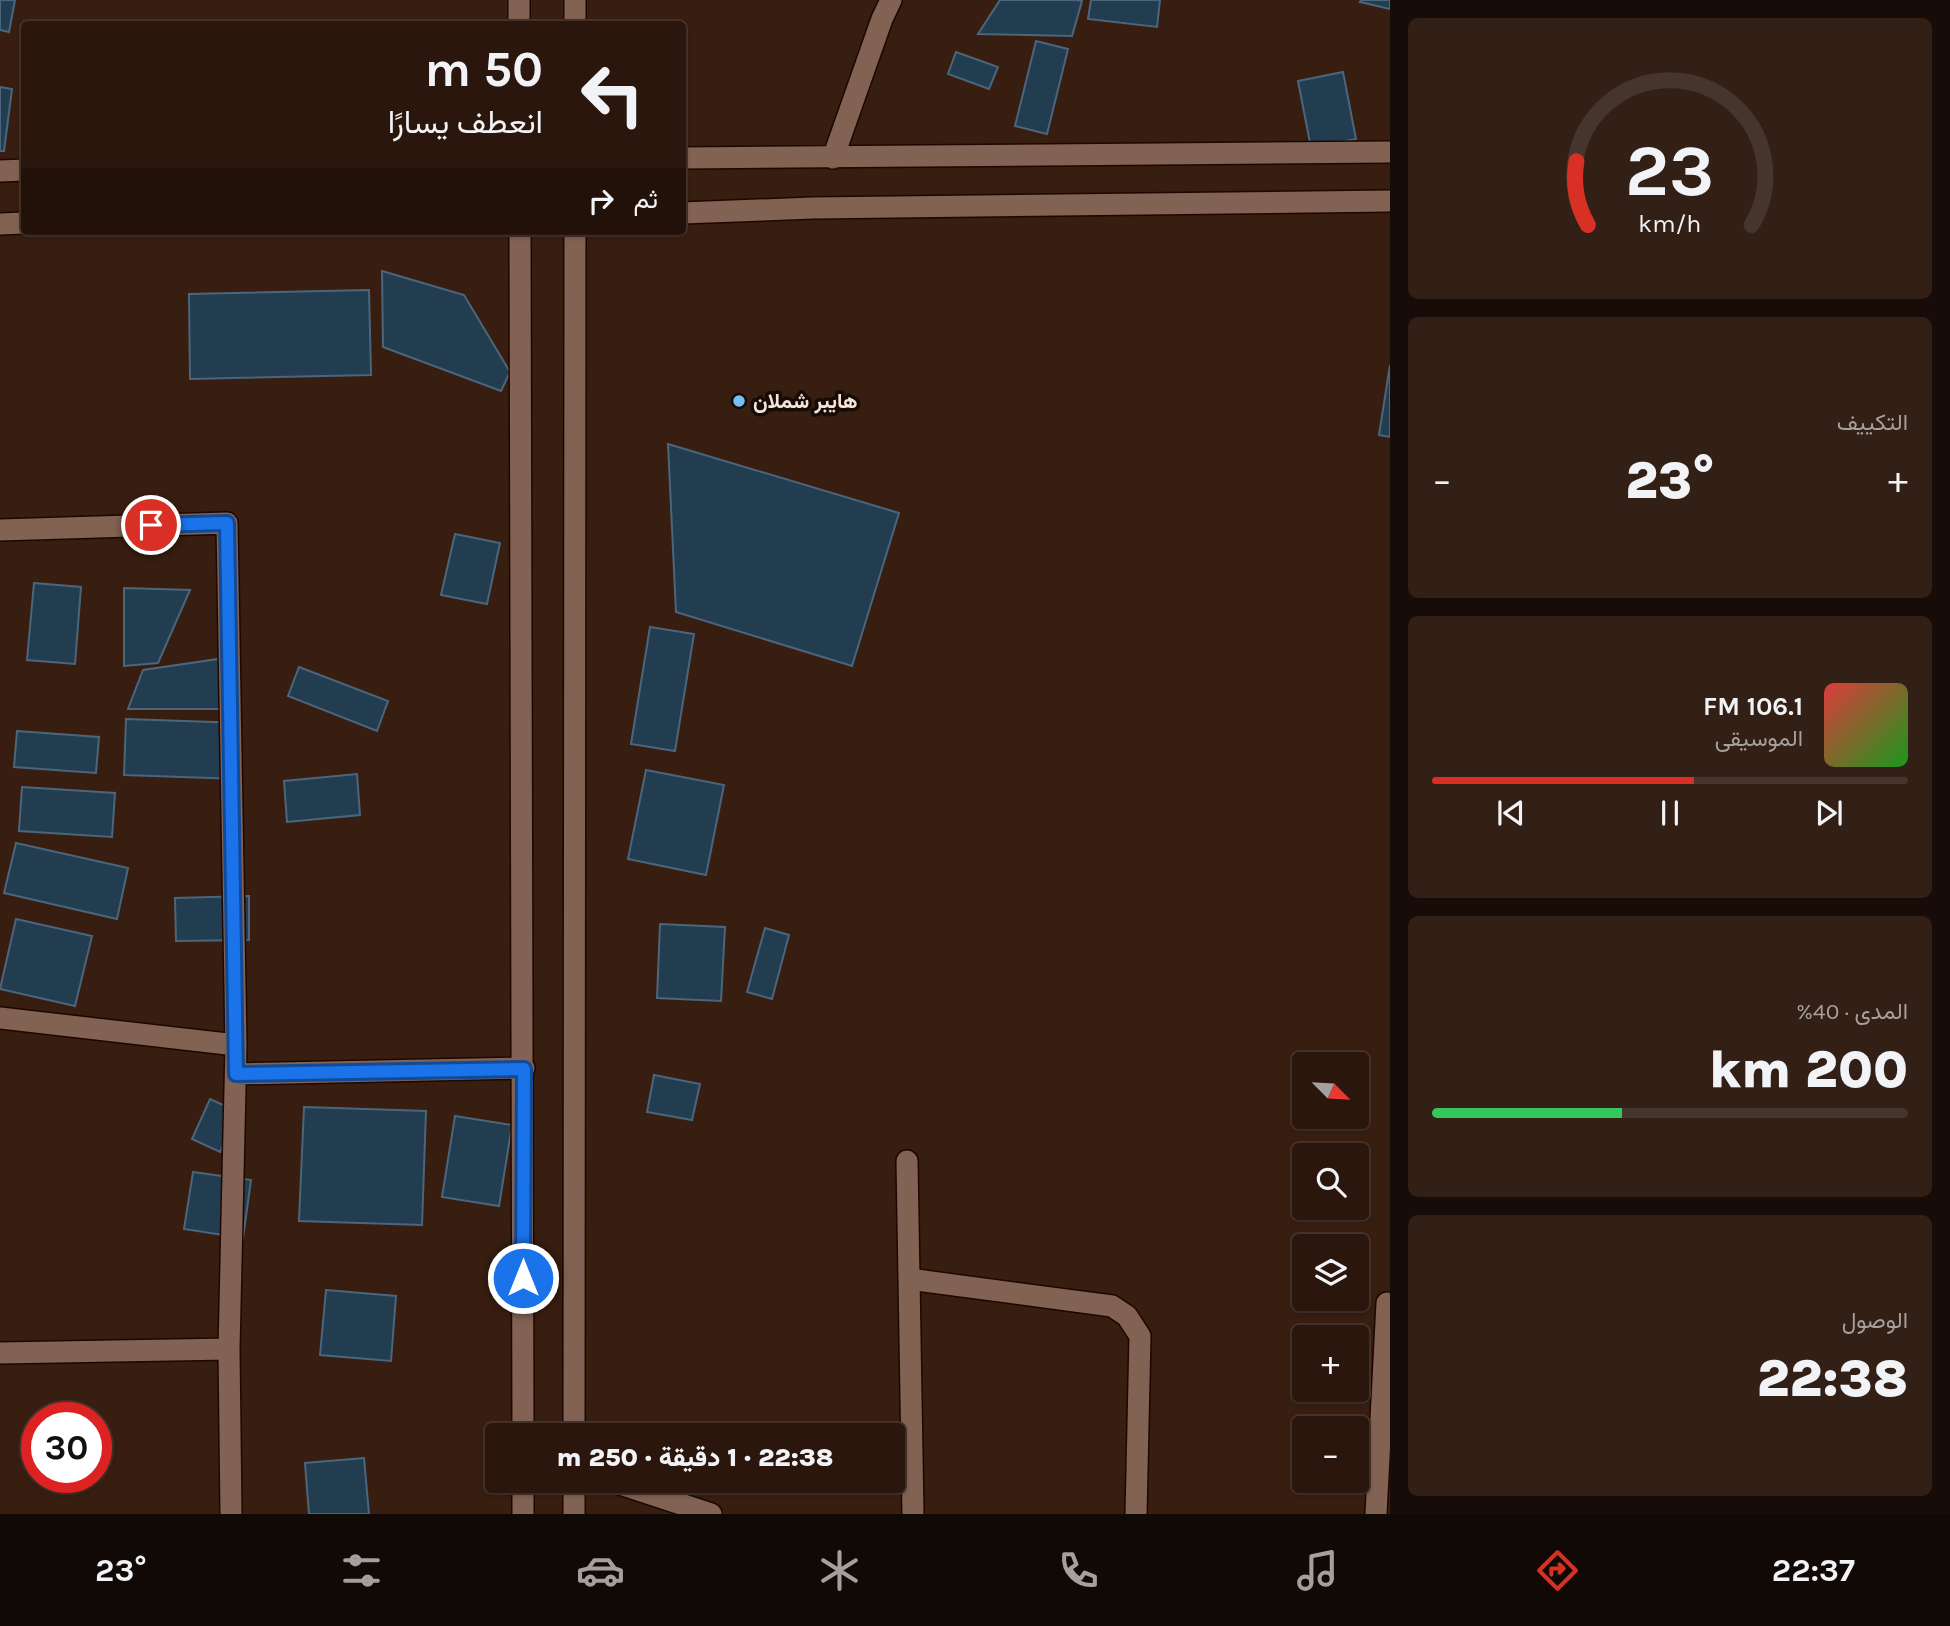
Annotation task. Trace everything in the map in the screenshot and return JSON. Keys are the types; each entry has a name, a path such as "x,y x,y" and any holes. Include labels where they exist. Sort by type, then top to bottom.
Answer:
{"street":[{"path":"519,0 519,21"},
{"path":"575,0 575,21"},
{"path":"834,158 891,0"},
{"path":"686,158 1390,152"},
{"path":"0,171 21,170"},
{"path":"686,213 813,208 1390,201"},
{"path":"0,223 21,223"},
{"path":"520,235 523,1423"},
{"path":"574,1423 575,235"},
{"path":"0,530 227,523 236,1045 229,1349 231,1514"},
{"path":"0,1018 236,1045"},
{"path":"236,1074 524,1069"},
{"path":"907,1161 913,1514"},
{"path":"909,1279 1112,1306 1127,1316 1140,1336 1136,1514"},
{"path":"1376,1514 1387,1303"},
{"path":"0,1353 229,1349"},
{"path":"523,1493 523,1514"},
{"path":"574,1493 574,1514"},
{"path":"647,1493 711,1514"}],"building":[{"path":"0,0 15,0 9,32 0,30"},
{"path":"1000,0 1082,1 1072,36 978,34"},
{"path":"1091,0 1160,0 1157,27 1088,19"},
{"path":"1390,0 1390,9 1360,2"},
{"path":"1036,41 1068,49 1047,134 1015,126"},
{"path":"956,52 998,67 989,89 948,74"},
{"path":"1343,72 1356,139 1311,148 1298,81"},
{"path":"0,87 12,89 4,151 0,151"},
{"path":"382,271 464,295 510,372 501,391 383,347"},
{"path":"369,290 371,375 190,379 189,294"},
{"path":"1390,365 1390,437 1379,435"},
{"path":"668,444 899,513 852,666 676,612"},
{"path":"455,534 500,543 487,604 441,595"},
{"path":"34,583 81,587 75,664 27,660"},
{"path":"124,588 190,590 158,663 124,666"},
{"path":"650,627 694,634 675,751 631,744"},
{"path":"232,657 232,709 128,709 143,670"},
{"path":"299,667 388,701 377,731 288,696"},
{"path":"126,719 241,723 239,779 124,775"},
{"path":"17,731 99,737 96,773 14,767"},
{"path":"646,770 724,785 706,875 628,859"},
{"path":"357,774 360,815 287,822 284,781"},
{"path":"22,787 115,793 112,837 19,831"},
{"path":"16,843 128,868 117,919 4,893"},
{"path":"249,896 249,940 176,941 175,898"},
{"path":"16,919 92,936 75,1006 0,989"},
{"path":"660,924 725,927 721,1001 657,998"},
{"path":"765,928 789,935 772,999 747,992"},
{"path":"654,1075 700,1084 692,1120 647,1112"},
{"path":"210,1099 238,1112 220,1152 192,1139"},
{"path":"304,1107 426,1111 422,1225 299,1221"},
{"path":"455,1116 512,1125 499,1206 442,1197"},
{"path":"193,1172 251,1180 243,1238 184,1229"},
{"path":"326,1290 396,1296 391,1361 320,1355"},
{"path":"364,1458 369,1514 309,1514 305,1463"}],"place":[{"name":"هايبر شملان","path":"739,401"}],"route":[{"path":"151,525 227,523 236,1074 524,1069 523,1278"}]}
